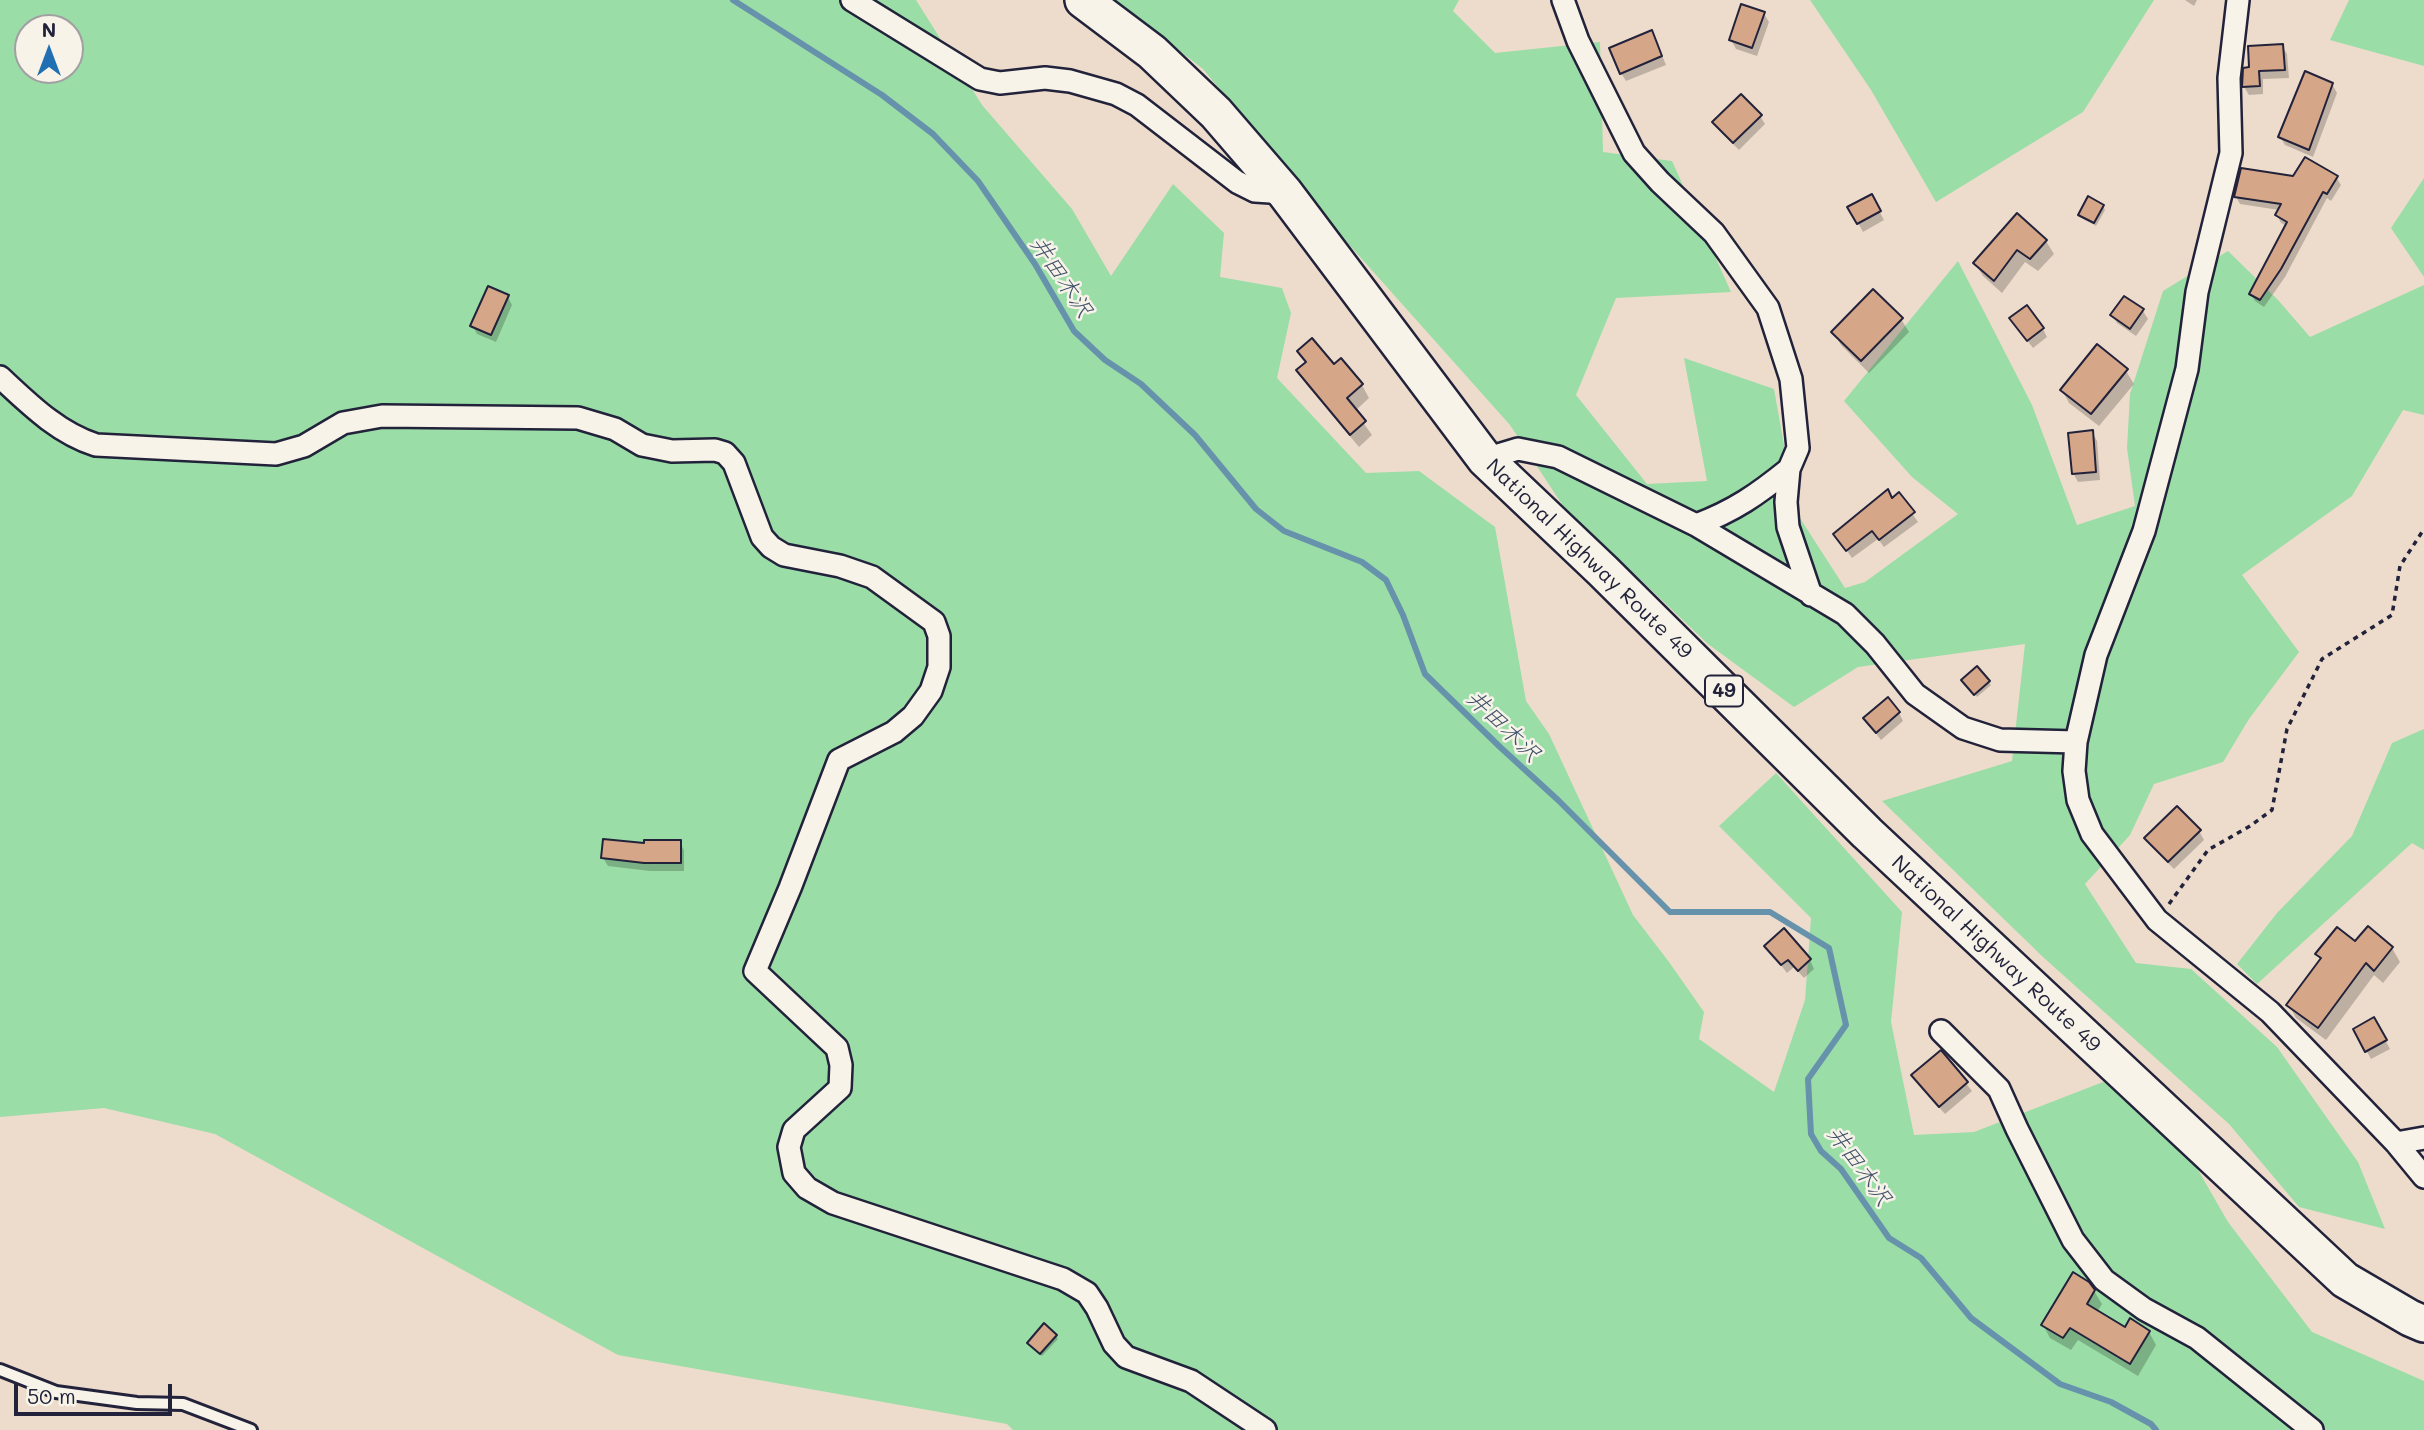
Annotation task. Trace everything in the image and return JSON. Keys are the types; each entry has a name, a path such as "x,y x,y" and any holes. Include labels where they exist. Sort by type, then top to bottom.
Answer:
{"highway":[{"name":"National Highway Route 49","path":"1083,0 1152,52 1216,113 1285,193 1485,459 1603,571 1867,833 2335,1271 2419,1328"}],"street":[{"path":"852,0 980,79 1000,83 1045,78 1070,81 1116,94 1137,104 1237,182 1255,191 1285,193"},
{"path":"1563,0 1578,41 1634,153 1660,182 1714,233 1768,308 1791,379 1798,448 1789,469 1786,502 1788,527 1811,595"},
{"path":"2238,0 2229,78 2231,153 2197,292 2186,369 2144,531 2096,654 2076,742 2074,771 2078,800 2092,834 2157,920 2270,1013 2396,1143 2424,1177"},
{"path":"0,377 35,410 76,439 96,445 276,454 303,446 343,424 382,416 578,418 615,429 642,445 672,451 715,450 725,453 734,463 762,537 771,547 783,555 840,566 872,577 934,622 939,636 939,667 931,691 913,716 894,732 839,761 755,971 837,1048 841,1065 840,1088 794,1130 789,1147 794,1173 807,1188 833,1203 1063,1279 1087,1293 1114,1344 1126,1357 1191,1381 1265,1430"},
{"path":"1485,459 1518,449 1558,457 1696,525 1845,614 1875,644 1915,694 1963,728 2000,740 2076,742"},
{"path":"1696,525 1724,515 1751,499 1789,469"},
{"path":"1941,1031 1999,1089 2073,1240 2104,1280 2144,1309 2197,1338 2312,1430"},
{"path":"2396,1143 2424,1138"}],"lane":[{"path":"0,1370 55,1392 137,1403 183,1404 251,1430"}],"path":[{"path":"2157,920 2208,850 2272,810 2287,729 2322,659 2392,615 2400,566 2424,529"}],"green space":[{"path":"0,0 916,0 982,105 1072,209 1111,276 1173,184 1224,233 1220,277 1282,288 1291,313 1277,378 1366,473 1419,471 1495,527 1526,701 1549,734 1633,915 1704,1012 1699,1039 1774,1092 1805,1000 1811,918 1719,826 1776,773 1902,912 1891,1022 1914,1135 1974,1132 2116,1077 2175,1130 2228,1222 2312,1332 2424,1381 2424,1430 1013,1430 1007,1424 618,1355 215,1134 104,1108 0,1117"},
{"path":"1114,0 1459,0 1453,11 1495,53 1600,42 1603,152 1672,161 1731,292 1616,298 1576,395 1647,484 1707,481 1684,358 1774,389 1796,512 1845,588 1865,582 1958,514 1912,477 1844,401 1958,261 2032,405 2077,525 2135,506 2127,448 2130,394 2163,291 2228,251 2278,300 2310,337 2424,285 2424,415 2403,410 2352,496 2242,575 2299,652 2249,719 2223,762 2154,784 2130,835 2085,884 2136,963 2191,969 2277,1047 2358,1162 2385,1229 2299,1207 2229,1124 2043,957 1882,801 2012,761 2025,644 1858,667 1794,707 1708,644 1563,506 1510,425 1336,230 1203,69"},
{"path":"1810,0 2154,0 2083,112 1936,202 1871,90"},
{"path":"2349,0 2424,0 2424,66 2330,40"},
{"path":"2424,178 2424,277 2391,228"},
{"path":"2424,729 2424,850 2412,843 2257,984 2237,964 2277,913 2352,836 2392,743"}],"building":[{"path":"1741,4 1765,12 1752,48 1729,40"},
{"path":"1652,30 1662,56 1620,74 1609,48"},
{"path":"2283,44 2285,70 2259,71 2260,86 2242,87 2243,68 2249,67 2248,46"},
{"path":"2305,71 2333,83 2309,150 2278,137"},
{"path":"1741,94 1762,115 1733,143 1712,122"},
{"path":"2305,157 2338,176 2327,194 2323,192 2281,269 2260,300 2249,294 2287,222 2275,215 2281,204 2234,197 2241,168 2293,176"},
{"path":"1872,194 1881,211 1857,224 1847,207"},
{"path":"2088,196 2104,205 2094,223 2078,215"},
{"path":"2017,213 2047,240 2030,259 2017,250 1994,281 1973,263"},
{"path":"488,286 509,295 491,335 470,326"},
{"path":"1873,289 1903,318 1861,361 1831,332"},
{"path":"2124,296 2144,309 2130,329 2110,315"},
{"path":"2027,305 2044,328 2027,341 2009,318"},
{"path":"1312,338 1334,364 1341,358 1363,384 1347,398 1366,421 1350,435 1296,370 1306,362 1297,351"},
{"path":"2097,344 2128,369 2091,414 2060,390"},
{"path":"2093,430 2096,472 2072,474 2068,433"},
{"path":"1888,489 1892,498 1899,492 1915,512 1879,540 1872,531 1846,551 1833,534"},
{"path":"1977,666 1990,681 1974,695 1961,680"},
{"path":"1888,697 1900,712 1876,733 1863,718"},
{"path":"2177,806 2201,830 2168,862 2144,838"},
{"path":"603,839 644,843 644,840 681,840 681,863 644,863 601,858"},
{"path":"2368,926 2393,947 2374,971 2366,963 2318,1028 2286,1005 2321,958 2315,954 2337,927 2355,941"},
{"path":"1784,928 1811,959 1798,971 1788,960 1781,965 1764,946"},
{"path":"2374,1017 2387,1040 2365,1052 2353,1029"},
{"path":"1941,1050 1968,1082 1939,1107 1911,1075"},
{"path":"2073,1272 2089,1282 2095,1290 2087,1304 2125,1327 2130,1318 2150,1331 2130,1364 2070,1328 2063,1338 2041,1325"},
{"path":"1044,1323 1057,1335 1040,1354 1027,1343"}],"waterway":[{"name":"井田木沢","path":"733,0 882,95 933,134 978,181 1035,264 1074,331 1105,360 1141,384 1195,435 1256,509 1284,531 1362,562 1386,580 1403,615 1425,674 1558,800 1670,912 1770,912 1829,948 1846,1025 1808,1079 1811,1134 1821,1151 1841,1169 1889,1238 1921,1258 1971,1318 2060,1384 2111,1402 2151,1424 2156,1430"}]}
